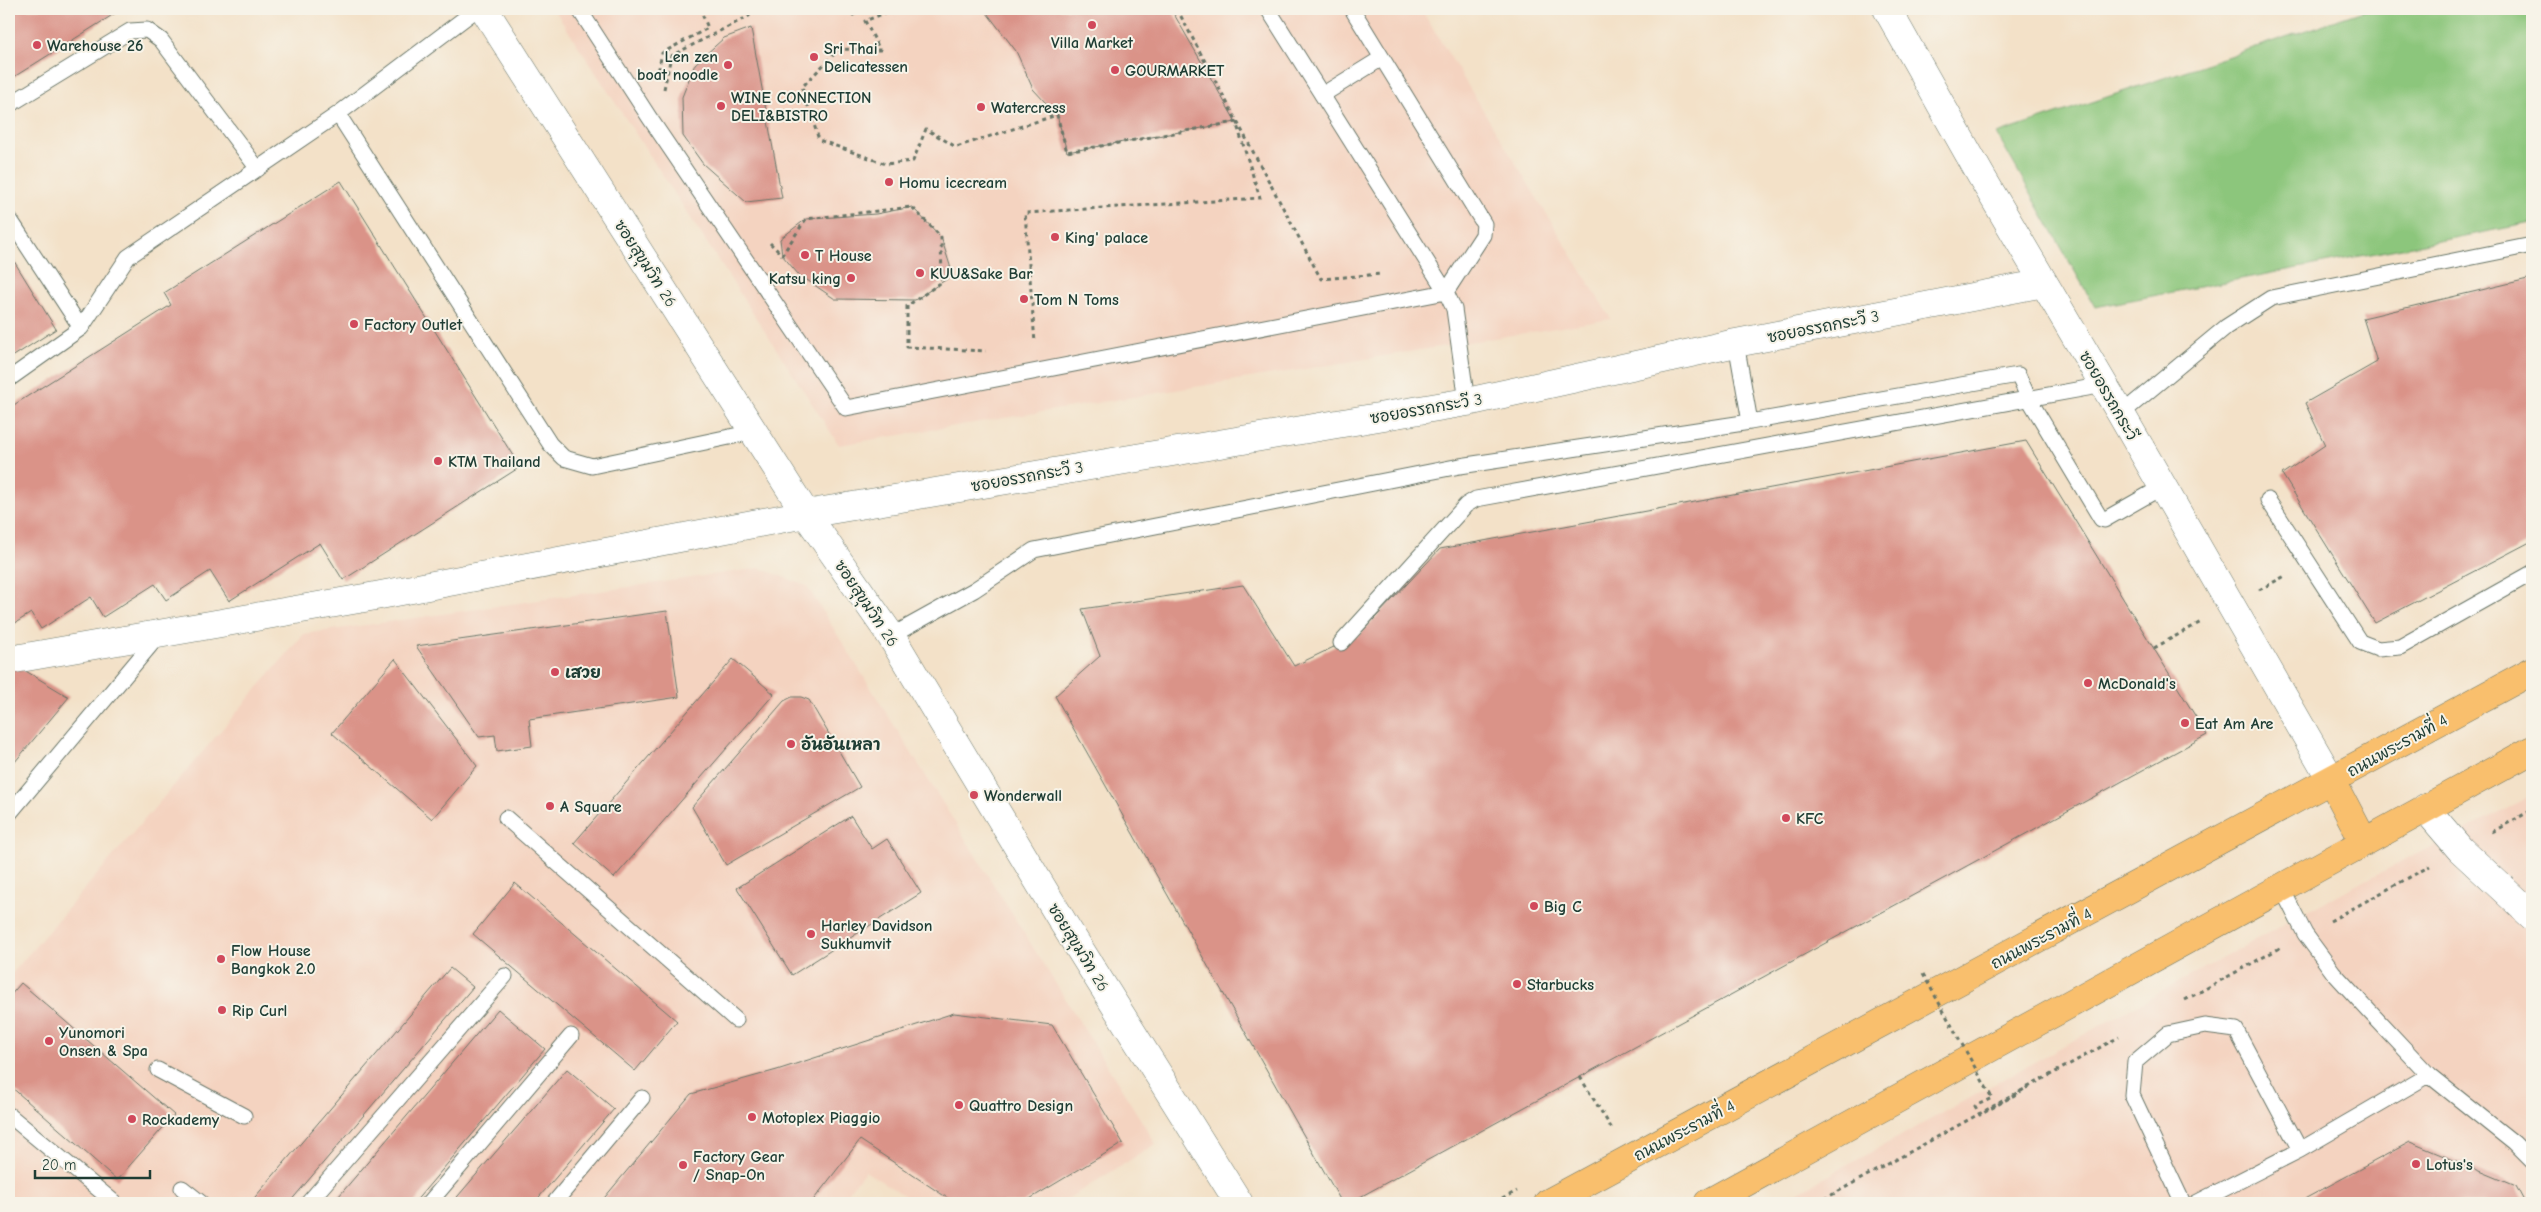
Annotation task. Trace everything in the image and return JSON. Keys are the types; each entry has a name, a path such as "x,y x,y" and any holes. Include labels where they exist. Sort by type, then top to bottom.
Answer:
{"main road":[{"name":"ถนนพระรามที่ 4","path":"1548,1203 2332,781 2532,671"},
{"path":"1708,1203 2532,750"},
{"path":"2332,781 2364,842"}],"street":[{"name":"ซอยสุขุมวิท 26","path":"484,9 806,514 891,636 1064,924 1239,1203"},
{"name":"ซอยอรรถกระวี","path":"1887,9 2332,781"},
{"name":"ซอยอรรถกระวี 3","path":"9,660 160,634 806,514 1467,402 1736,343 2044,283"},
{"path":"2425,808 2460,849 2532,916"}],"lane":[{"path":"9,379 81,328 128,256 258,170 338,114 477,9"},
{"path":"579,9 648,117 846,408 1446,292 1483,234 1484,224 1352,9"},
{"path":"1268,9 1446,292 1454,309 1467,402"},
{"path":"9,105 130,31 147,30 161,40 258,170"},
{"path":"1322,95 1382,58"},
{"path":"338,114 550,444 564,458 592,466 753,432"},
{"path":"9,218 81,328"},
{"path":"2121,414 2226,327 2271,298 2532,245"},
{"path":"1736,343 1750,422"},
{"path":"891,636 974,590 1034,550 1460,466 1750,422 2016,375 2021,378 2029,399 2100,519 2104,520 2162,487"},
{"path":"1342,643 1466,505 1476,499 2104,385"},
{"path":"2268,500 2360,642 2378,649 2400,647 2532,573"},
{"path":"9,814 160,634"},
{"path":"506,818 736,1020"},
{"path":"2281,887 2305,934 2333,972 2429,1075 2514,1143 2532,1160"},
{"path":"308,1203 505,976"},
{"path":"2183,1203 2132,1095 2135,1062 2168,1034 2204,1026 2236,1030 2300,1150"},
{"path":"429,1203 571,1036"},
{"path":"158,1070 244,1116"},
{"path":"2196,1203 2300,1150 2429,1075"},
{"path":"554,1203 642,1098"},
{"path":"9,1114 115,1203"},
{"path":"182,1188 201,1203"}],"path":[{"path":"616,9 630,9"},
{"path":"663,94 671,56 750,16 752,9"},
{"path":"848,9 854,15 863,9"},
{"path":"895,9 865,21 880,50 839,49 802,87 819,140 886,164 913,161 926,129 956,147 1057,115 1067,152 1236,122 1260,198 1026,212 1035,347"},
{"path":"1177,9 1321,278 1387,273"},
{"path":"769,241 782,255 806,219 912,207 941,237 942,282 907,306 907,347 995,351"},
{"path":"1923,974 1992,1098 1975,1106 1980,1114 2028,1087"},
{"path":"1580,1077 1616,1136"}],"shaded area":[{"path":"554,9 1421,9 1611,319 839,445"},
{"name":"A Square","path":"760,568 807,586 1156,1144 1061,1203 916,1203 865,1171 839,1203 9,1203 9,977 304,634"},
{"path":"2532,795 2532,1203 1779,1203 2335,896"}],"green space":[{"path":"2369,9 2532,9 2532,223 2095,307 1997,134"}],"building":[{"name":"Warehouse 26","path":"9,9 122,9 9,80"},
{"name":"GOURMARKET","path":"984,9 1171,9 1236,122 1067,152 1057,115 1033,89 1016,51"},
{"path":"751,28 782,198 746,202 703,164 683,136 682,97 695,64 724,38"},
{"path":"341,181 520,467 343,580 320,543 229,601 210,571 166,600 155,584 103,617 91,597 41,629 31,613 9,627 9,408 171,305 164,293"},
{"path":"912,207 941,237 953,275 915,300 835,299 798,274 782,255 780,239 806,219 876,214"},
{"path":"9,253 56,329 9,359"},
{"path":"2532,278 2532,541 2375,623 2282,474 2325,445 2305,403 2377,362 2363,318"},
{"name":"Big C","path":"2026,441 2207,735 1349,1203 1342,1203 1055,696 1100,656 1082,609 1243,585 1294,666 1359,635 1440,549"},
{"name":"เสวย","path":"667,611 679,697 529,719 532,746 497,751 495,735 479,737 416,646"},
{"path":"395,659 477,766 432,819 332,733"},
{"path":"733,659 774,694 614,878 574,843"},
{"path":"9,661 69,697 9,769"},
{"name":"อันอันเหลา","path":"792,697 801,697 809,700 860,787 726,865 692,807 784,701"},
{"name":"Harley Davidson Sukhumvit","path":"851,816 872,849 887,839 921,893 792,975 737,888"},
{"path":"515,883 677,1021 635,1071 473,934"},
{"path":"450,968 473,987 289,1203 250,1203"},
{"name":"Yunomori Onsen & Spa","path":"21,983 174,1115 117,1180 9,1085 9,997"},
{"path":"498,1009 545,1049 414,1203 333,1203"},
{"name":"Quattro Design","path":"954,1013 1052,1025 1123,1143 1023,1203 955,1203 860,1140 811,1203 600,1203 691,1094 777,1070"},
{"path":"567,1069 614,1109 534,1203 452,1203"},
{"name":"Lotus's","path":"2410,1142 2516,1186 2525,1203 2297,1203"}],"place":[{"name":"Villa Market","path":"1092,25"},
{"name":"Warehouse 26","path":"37,45"},
{"name":"Sri Thai Delicatessen","path":"814,57"},
{"name":"Len zen boat noodle","path":"728,65"},
{"name":"GOURMARKET","path":"1115,70"},
{"name":"WINE CONNECTION DELI&BISTRO","path":"721,106"},
{"name":"Watercress","path":"981,107"},
{"name":"Homu icecream","path":"889,182"},
{"name":"King' palace","path":"1055,237"},
{"name":"T House","path":"805,255"},
{"name":"KUU&Sake Bar","path":"920,273"},
{"name":"Katsu king","path":"851,278"},
{"name":"Tom N Toms","path":"1024,299"},
{"name":"Factory Outlet","path":"354,324"},
{"name":"KTM Thailand","path":"438,461"},
{"name":"เสวย","path":"555,672"},
{"name":"McDonald's","path":"2088,683"},
{"name":"Eat Am Are","path":"2185,723"},
{"name":"อันอันเหลา","path":"791,744"},
{"name":"Wonderwall","path":"974,795"},
{"name":"A Square","path":"550,806"},
{"name":"KFC","path":"1786,818"},
{"name":"Big C","path":"1534,906"},
{"name":"Harley Davidson Sukhumvit","path":"811,934"},
{"name":"Flow House Bangkok 2.0","path":"221,959"},
{"name":"Starbucks","path":"1517,984"},
{"name":"Rip Curl","path":"222,1010"},
{"name":"Yunomori Onsen & Spa","path":"49,1041"},
{"name":"Quattro Design","path":"959,1105"},
{"name":"Motoplex Piaggio","path":"752,1117"},
{"name":"Rockademy","path":"132,1119"},
{"name":"Lotus's","path":"2416,1164"},
{"name":"Factory Gear / Snap-On","path":"683,1165"}]}
